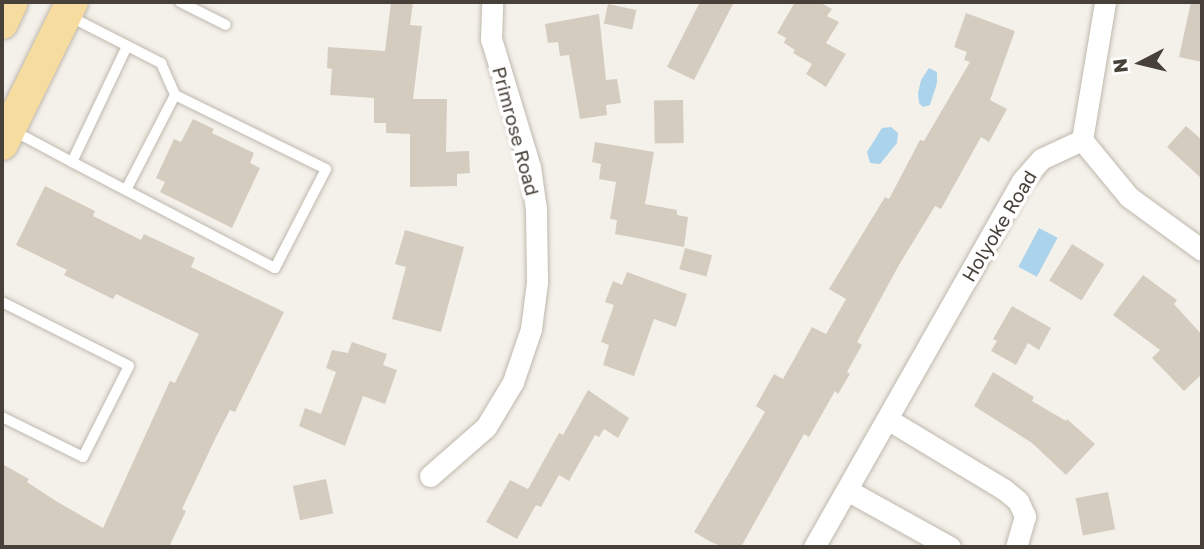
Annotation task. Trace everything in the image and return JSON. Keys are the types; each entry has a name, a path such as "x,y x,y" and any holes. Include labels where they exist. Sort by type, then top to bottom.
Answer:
{"main road":[{"path":"2,23 12,2"},
{"path":"4,133 59,6"}],"street":[{"name":"Primrose Road","path":"430,476 486,427 513,382 531,329 537,282 537,209 530,167 491,39 492,2"},
{"path":"1105,2 1083,140 1129,197 1202,250"},
{"name":"Holyoke Road","path":"814,547 889,420 1022,181 1041,159 1083,140"},
{"path":"889,420 1006,490 1018,501 1025,516 1017,547"},
{"path":"846,490 950,547"}],"lane":[{"path":"180,2 226,25"},
{"path":"4,133 72,162 275,268 326,169 175,95 161,64 59,6"},
{"path":"72,162 127,46"},
{"path":"125,190 175,95"},
{"path":"2,302 129,366 83,457 2,417"}],"water":[{"path":"929,68 937,72 937,83 930,105 923,107 919,103 918,93 921,80"},
{"path":"891,127 898,133 897,143 880,164 870,163 867,152 882,128"},
{"path":"1039,228 1058,238 1037,277 1018,267"}],"building":[{"path":"391,2 413,2 410,25 422,26 413,99 447,99 446,152 469,151 470,173 457,174 457,186 410,187 410,134 386,133 386,123 374,123 374,98 330,95 332,69 327,68 328,47 385,51"},
{"path":"700,2 734,2 694,80 667,67"},
{"path":"795,2 819,2 832,9 827,16 839,22 826,43 846,54 826,87 806,74 812,64 793,53 795,50 784,43 786,38 777,33"},
{"path":"1191,2 1202,2 1202,62 1179,57"},
{"path":"608,4 636,10 632,30 604,24"},
{"path":"966,13 1015,31 990,100 1007,109 989,142 981,137 941,209 935,206 899,265 857,342 862,345 847,372 850,374 838,394 835,391 809,437 804,434 741,547 723,547 711,542 694,532 765,412 756,406 774,374 783,379 812,327 826,334 846,299 829,289 885,197 889,199 920,140 924,141 970,62 964,60 967,52 954,47"},
{"path":"599,14 606,80 617,79 621,103 606,105 607,115 580,119 569,55 560,56 558,42 548,43 545,24"},
{"path":"683,100 684,143 655,143 654,101"},
{"path":"193,119 214,129 212,133 254,153 250,163 260,168 232,228 160,192 165,182 156,178 174,139 181,142"},
{"path":"1186,126 1202,140 1202,179 1167,147"},
{"path":"595,142 654,152 645,204 677,210 677,215 688,217 684,247 615,234 617,220 610,219 616,182 599,179 601,164 592,162"},
{"path":"45,186 95,211 93,216 141,240 144,234 195,258 191,267 284,312 235,412 230,410 217,435 182,509 186,511 169,547 2,547 2,464 29,479 27,482 56,501 103,528 170,381 175,383 199,334 116,294 113,299 64,275 67,270 16,245"},
{"path":"405,230 464,247 441,332 392,319 406,267 395,264"},
{"path":"1072,244 1104,264 1081,301 1049,280"},
{"path":"685,248 712,255 706,276 679,269"},
{"path":"627,272 687,294 676,327 654,319 634,376 603,365 609,345 601,342 614,305 605,302 613,281 622,285"},
{"path":"1143,275 1177,300 1174,304 1202,335 1202,374 1184,391 1152,358 1160,350 1113,315"},
{"path":"1012,306 1051,328 1039,350 1028,343 1016,365 991,351 997,341 993,339"},
{"path":"352,342 387,354 383,365 397,370 385,404 363,396 345,446 299,426 305,408 321,414 336,372 326,368 332,350 348,353"},
{"path":"993,372 1034,397 1032,401 1066,421 1067,419 1095,444 1066,475 1032,443 974,406"},
{"path":"588,390 629,418 618,438 604,429 599,437 595,435 569,481 559,475 541,507 536,505 517,539 486,522 510,480 528,489 559,433 563,435"},
{"path":"326,479 333,513 300,520 293,486"},
{"path":"1108,492 1115,529 1083,536 1076,498"}]}
